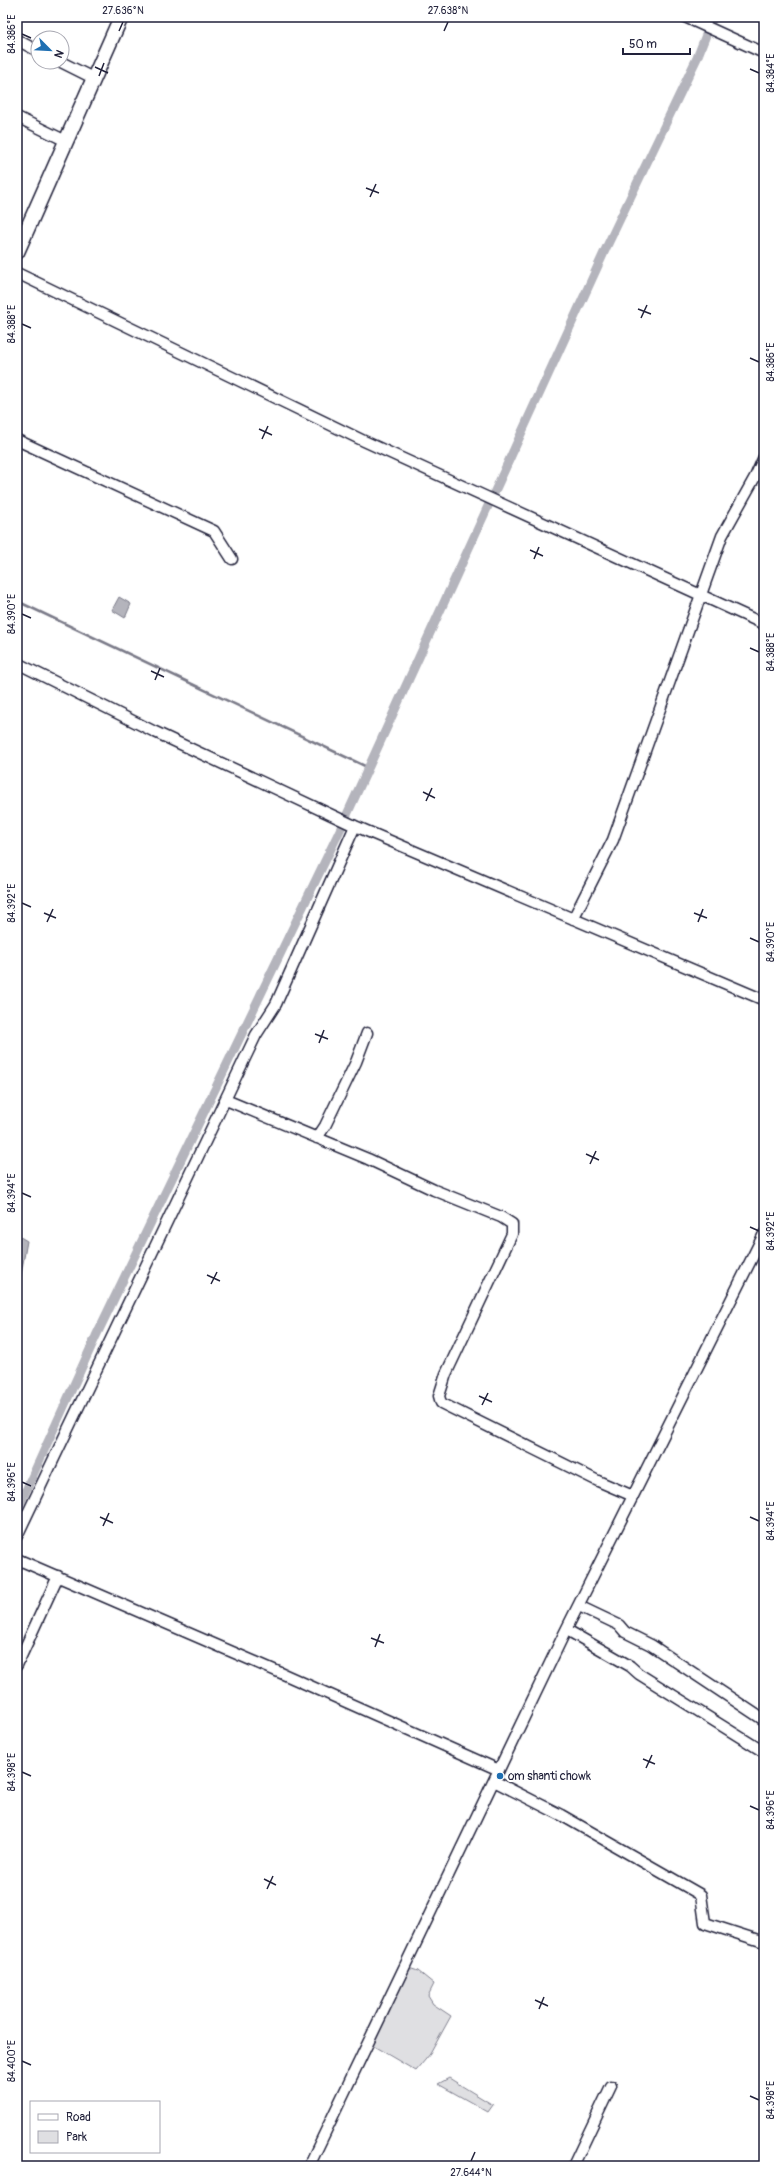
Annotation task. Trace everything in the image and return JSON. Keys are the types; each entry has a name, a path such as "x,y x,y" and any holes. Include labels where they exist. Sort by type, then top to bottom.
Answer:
{"street":[{"path":"17,252 121,17"},
{"path":"686,17 764,53"},
{"path":"17,40 30,46"},
{"path":"70,66 93,78"},
{"path":"17,117 66,141"},
{"path":"17,273 341,430 764,624"},
{"path":"17,440 214,531 232,559"},
{"path":"573,919 613,840 722,536 755,477 764,457"},
{"path":"17,663 153,731 352,824 764,1000"},
{"path":"17,1536 256,1035 276,1004 352,824"},
{"path":"316,1138 325,1126 356,1062 367,1033"},
{"path":"226,1100 368,1159 434,1190 501,1217 512,1224 512,1234 449,1368 438,1396 439,1400 446,1405 598,1481 633,1496"},
{"path":"309,2166 578,1606 764,1234"},
{"path":"17,1559 499,1770"},
{"path":"17,1665 58,1576"},
{"path":"578,1606 619,1625 625,1632 651,1645 764,1720"},
{"path":"567,1630 630,1666 639,1674 764,1752"},
{"path":"494,1781 561,1815 701,1895 705,1923 764,1942"},
{"path":"573,2166 611,2086"}],"green space":[{"path":"406,1967 418,1971 434,1984 428,1996 433,2004 451,2016 430,2054 416,2071 370,2044"},
{"path":"449,2078 493,2105 488,2112 438,2084"}],"shaded area":[{"path":"119,597 131,604 125,618 112,610"},
{"path":"17,1235 27,1241 19,1286 17,1287"}],"waterway":[{"path":"17,1510 96,1336 339,832 607,246 697,58 713,17"},
{"path":"17,601 367,767"}],"place":[{"name":"om shanti chowk","path":"500,1776"}]}
